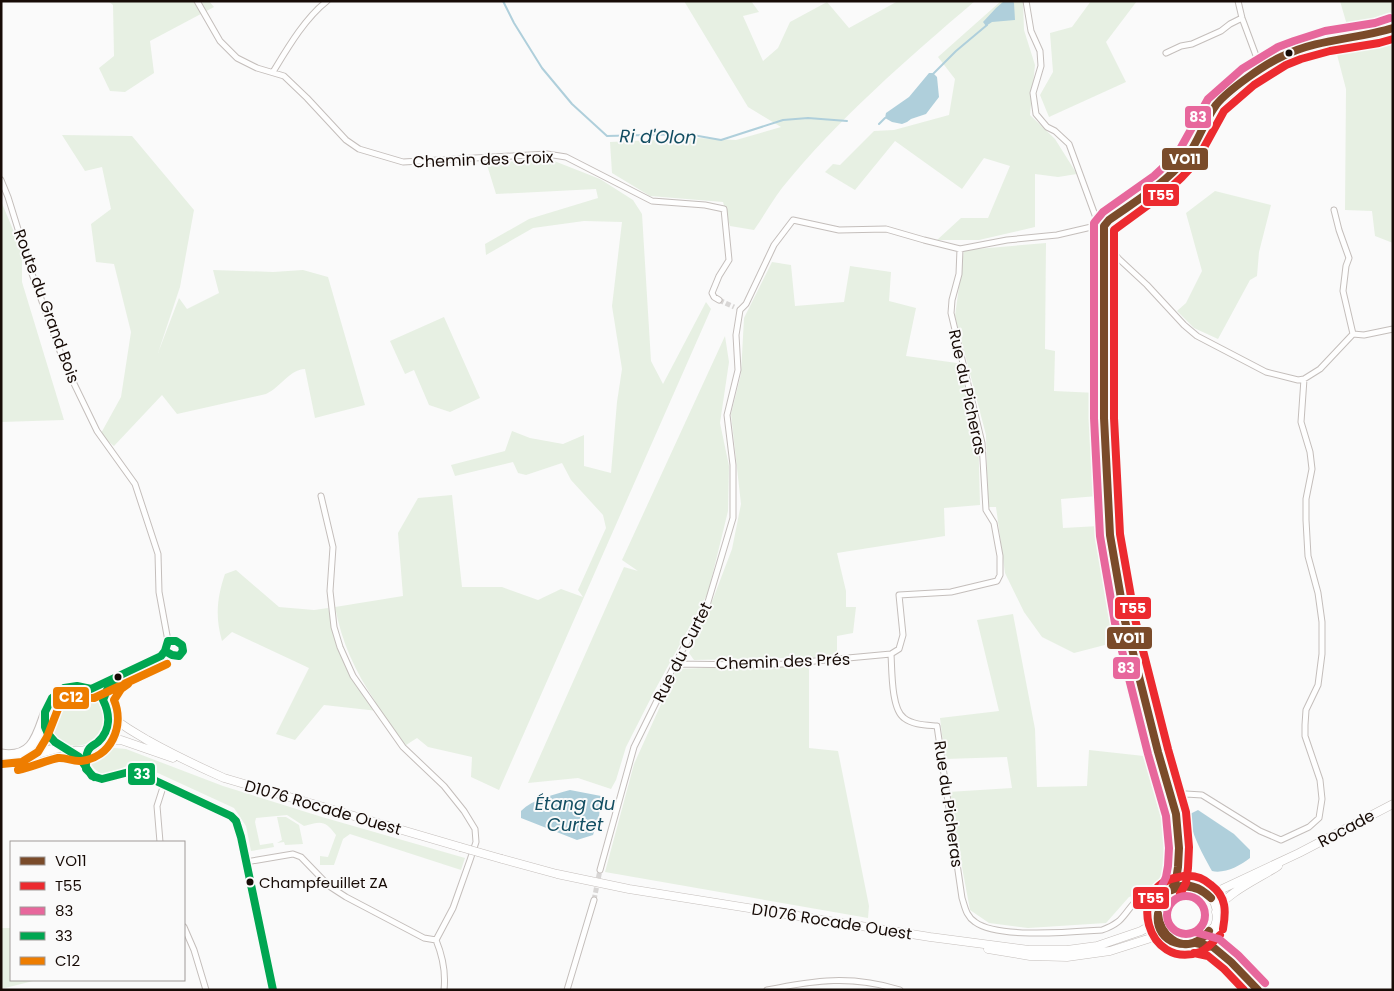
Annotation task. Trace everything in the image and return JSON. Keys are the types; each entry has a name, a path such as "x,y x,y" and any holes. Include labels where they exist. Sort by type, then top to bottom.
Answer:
{"highway":[{"path":"1,754 19,754 31,746 38,735 45,714"},
{"path":"1,760 20,759 61,747"}],"main road":[{"path":"1195,887 1186,868 1184,837 1172,800 1125,621 1110,535 1104,418 1105,246 1102,226 1160,184 1175,170 1187,157 1216,105 1234,88 1261,69 1289,53 1310,46 1393,28"},
{"path":"109,714 109,724 101,740 89,749 80,751 61,747 53,741 45,724 45,714 53,696 71,686 81,686 91,689 103,700 109,714 118,723 188,763"},
{"path":"101,740 129,742 188,763"},
{"name":"D1076 Rocade Ouest","path":"188,763 224,778 557,874 601,884 930,937 1030,950 1067,950 1097,946 1141,931 1148,927 1157,916"},
{"name":"Rocade","path":"1206,892 1220,890 1299,853 1393,804"},
{"path":"1171,890 1187,885 1206,892 1216,912 1213,928 1206,938 1186,945 1175,943 1166,937 1162,931 1157,916 1161,900 1171,890 1176,880 1179,848 1176,814"},
{"name":"Rocade","path":"1216,912 1218,906 1226,898 1299,853"},
{"path":"1213,928 1232,962"},
{"path":"930,937 1030,956 1053,957 1094,954 1121,948 1154,937 1166,937"},
{"path":"1196,943 1212,948 1232,962 1258,990"}],"street":[{"name":"Chemin des Croix","path":"197,1 220,41 237,58 257,68 284,76 346,140 358,149 403,162 547,154 566,157 652,201 705,205 724,209 729,260 719,276 712,293 719,300"},
{"path":"273,72 288,48 320,7 327,1"},
{"path":"960,249 1007,240 1057,235 1102,226 1069,144 1046,127 1036,114 1033,93 1040,66 1040,52 1031,31 1026,1"},
{"path":"1238,1 1242,18 1261,69"},
{"path":"1166,53 1214,34 1242,18"},
{"name":"Route du Grand Bois","path":"1,180 65,365 97,431 135,484 158,554 159,592 168,641 165,651 160,656 118,677"},
{"path":"1334,210 1349,258 1346,266 1344,291 1353,334"},
{"name":"Rue du Curtet","path":"600,870 634,747 708,602 733,518 733,465 727,415 738,370 736,335 739,321 737,308 746,304 774,245 793,220 839,230 886,229 960,249"},
{"path":"1105,246 1110,248 1196,336 1266,372 1298,380 1304,379 1320,369 1353,334 1364,334 1393,328"},
{"name":"Rue du Picheras","path":"960,249 959,274 952,300 951,313 982,443 986,510 994,522 1000,556 1000,575 997,582 951,592 899,595 903,635 899,649 891,654 896,706 903,718 918,724 937,726 962,898 965,910 975,922 988,928 1026,933 1102,930 1119,921 1139,898 1148,895 1161,900"},
{"path":"1172,800 1186,794 1202,795 1260,831 1281,840 1308,827 1319,818 1322,799 1320,780 1305,736 1306,710 1317,689 1322,654 1322,622 1318,593 1308,556 1306,499 1312,469 1310,452 1301,422 1304,379"},
{"path":"320,496 333,547 330,591 334,627 340,648 352,676 403,747 444,786 464,811 475,829 476,842 470,860 452,908 436,940 442,956 444,990"},
{"name":"Chemin des Prés","path":"675,664 783,664 891,654"},
{"path":"91,689 118,677"},
{"path":"103,700 107,690 118,677"},
{"path":"86,768 89,749"},
{"path":"71,750 81,759 90,775 100,779 111,779 121,774 136,772 231,816 238,827 273,990"},
{"path":"160,841 158,806 164,784"},
{"path":"246,862 293,854 301,857 329,886 346,897 424,938 436,940"},
{"path":"567,990 594,900"},
{"path":"185,929 194,950 206,990"},
{"path":"767,990 797,984 842,979 880,984 900,990"}],"shaded area":[{"path":"108,1 209,1 214,7 150,41 154,73 125,92 110,91 99,68 114,56 113,5"},
{"path":"684,1 751,1 759,12 743,16 763,61 778,48 790,22 827,2 849,28 898,1 975,1 899,67 826,138 782,188 754,230 730,226 723,202 650,196 612,173 610,142 698,138 736,140 781,127 748,107"},
{"path":"1001,1 1023,1 1024,30 1035,65 1030,115 1055,139 1077,174 1058,177 1035,174 1035,227 979,240 937,240 961,218 988,218 1010,166 984,158 962,189 895,141 855,190 825,172 833,164 840,165 874,131 894,130 949,115 955,79 938,57"},
{"path":"1091,1 1137,1 1106,42 1126,82 1049,117 1040,95 1053,72 1050,33 1072,27"},
{"path":"1340,1 1393,1 1393,20 1349,32"},
{"path":"1390,35 1393,40 1393,243 1375,236 1372,211 1345,210 1346,89 1335,47"},
{"path":"62,135 132,136 194,210 180,287 158,353 179,298 187,309 219,293 213,270 273,272 303,270 328,277 365,405 315,418 305,369 294,372 266,394 177,414 162,395 114,446 100,435 121,397 131,332 114,264 96,262 91,224 111,209 102,167 85,171"},
{"path":"544,157 600,179 633,200 642,214 651,361 663,384 706,302 711,309 499,790 471,777 472,757 428,747 417,738 403,747 378,711 324,705 295,740 276,734 309,668 232,632 222,641 218,624 218,607 225,574 236,570 279,607 314,610 328,608 340,654 372,703 375,701 355,668 345,645 335,607 403,596 398,533 418,498 452,495 462,587 502,587 538,600 561,589 583,597 578,590 606,528 603,515 571,480 562,463 526,475 518,473 513,462 455,476 451,465 505,451 512,431 530,438 563,444 584,435 584,466 611,473 617,402 622,369 612,306 622,222 584,221 533,228 486,255 485,244 529,219 598,198 596,189 496,194 487,165"},
{"path":"1215,191 1271,205 1259,252 1257,276 1250,280 1218,339 1194,328 1177,311 1186,303 1202,271 1186,213"},
{"path":"1,201 22,251 22,282 64,420 1,422"},
{"path":"1046,243 1045,349 1055,351 1054,391 1097,393 1098,496 1061,499 1063,528 1099,526 1124,640 1074,653 1042,637 1024,612 1005,573 996,507 988,507 986,435 955,316 964,250"},
{"path":"772,262 791,265 795,306 844,302 850,266 891,272 889,301 916,308 906,356 957,363 978,429 980,505 944,508 945,536 837,553 846,591 846,607 856,607 853,633 837,636 837,657 694,660 689,653 713,599 732,549 741,504 731,414 741,374 744,318"},
{"path":"444,317 480,398 450,412 429,405 414,370 405,374 390,341"},
{"path":"725,336 729,362 720,423 729,466 728,511 708,593 626,747 616,780 611,789 578,778 528,783 624,567 638,571 622,560"},
{"path":"1013,614 1035,729 1037,787 1087,786 1089,750 1153,757 1170,819 1174,854 1167,883 1129,897 1106,923 1028,928 989,923 970,910 948,792 1012,788 1007,757 945,759 940,718 999,711 977,620"},
{"path":"809,664 809,748 838,751 869,906 868,918 605,872 634,764 677,669"},
{"path":"70,690 82,690 92,694 100,702 104,718 100,734 92,742 82,746 70,746 60,742 52,734 48,724 48,712 52,702 60,694"},
{"path":"104,747 126,749 223,786 465,858 461,870 350,834 343,839 334,865 320,865 320,856 328,857 336,835 326,824 315,823 304,826 287,815 256,818 255,822 260,845 273,843 274,847 251,851 246,826 234,808 147,768 131,764 105,776 94,768 90,760 93,755"},
{"path":"277,817 286,817 299,825 303,844 285,845 284,842 277,843 282,840"},
{"path":"1,928 10,928 10,981 33,981 1,989"}],"water":[{"path":"1004,1 1013,1 1015,20 992,22 986,26 983,22"},
{"path":"929,73 933,73 937,77 939,97 926,114 902,124 885,118 886,113 909,97"},
{"name":"Étang du Curtet","path":"570,790 601,796 599,817 593,835 577,840 521,818 521,811 531,803"},
{"path":"1198,810 1234,834 1250,850 1250,858 1232,869 1212,871 1198,843 1190,821 1190,814"}],"waterway":[{"name":"Ri d'Olon","path":"503,1 514,23 542,68 572,104 607,136 687,134 721,140 783,120 808,118 847,121"},
{"name":"Ri d'Olon","path":"933,74 956,51 987,25"},
{"name":"Ri d'Olon","path":"879,124 885,118"}],"tunnel":[{"path":"719,300 734,307"},
{"path":"594,900 600,870"}],"transit line":[{"name":"83","path":"1162,886 1168,866 1169,848 1166,816 1148,754 1115,623 1100,536 1094,418 1094,223 1103,212 1154,176 1168,163 1179,151 1208,99 1242,69 1278,47 1294,41 1325,31 1375,23 1390,18"},
{"name":"VO11","path":"1171,890 1176,880 1178,867 1179,848 1176,814 1158,752 1125,621 1110,535 1104,418 1104,226 1109,220 1160,184 1178,167 1198,139 1216,105 1229,92 1257,71 1296,50 1393,28"},
{"name":"T55","path":"1180,894 1186,883 1188,868 1189,847 1186,812 1135,619 1120,534 1114,418 1114,230 1166,192 1182,177 1196,162 1224,111 1254,85 1286,65 1301,59 1330,51 1393,39"},
{"name":"33","path":"168,641 176,641 182,645 183,651 179,656 165,651 168,641"},
{"name":"33","path":"165,651 161,656 91,689 77,686 64,688 52,698 45,712 45,727 55,742 79,757 92,776 102,779 129,772 141,774 231,816 236,821 273,990"},
{"name":"C12","path":"2,764 22,762 38,752 47,737 58,709 64,701 72,697 94,698 167,664"},
{"name":"33","path":"94,777 86,769 87,753 105,732 108,716 103,700 107,690 118,677"},
{"name":"C12","path":"18,770 58,758 81,761 91,759 100,754 108,747 116,730 118,720 114,700 121,689 128,684"},
{"name":"T55","path":"1220,935 1200,952 1182,955 1167,950 1156,939 1149,925 1148,910 1152,895 1162,884 1179,877 1192,876 1204,880 1216,890 1223,900 1225,911 1223,929"},
{"name":"VO11","path":"1172,890 1177,887 1193,886 1211,898"},
{"name":"VO11","path":"1172,890 1182,887 1193,888 1211,898"},
{"name":"83","path":"1186,896 1199,902 1205,915 1199,928 1186,934 1173,928 1167,915 1173,902 1186,896"},
{"name":"VO11","path":"1158,914 1159,921 1166,934 1178,943 1185,944 1200,940 1209,931"},
{"name":"VO11","path":"1158,914 1158,924 1162,933 1176,943 1193,943 1209,931"},
{"name":"83","path":"1198,933 1219,939 1238,955 1265,983"},
{"name":"VO11","path":"1196,943 1213,947 1231,962 1258,990"},
{"name":"T55","path":"1194,953 1208,956 1224,969 1244,990"}],"place":[{"name":"Champfeuillet ZA","path":"250,882"}]}
